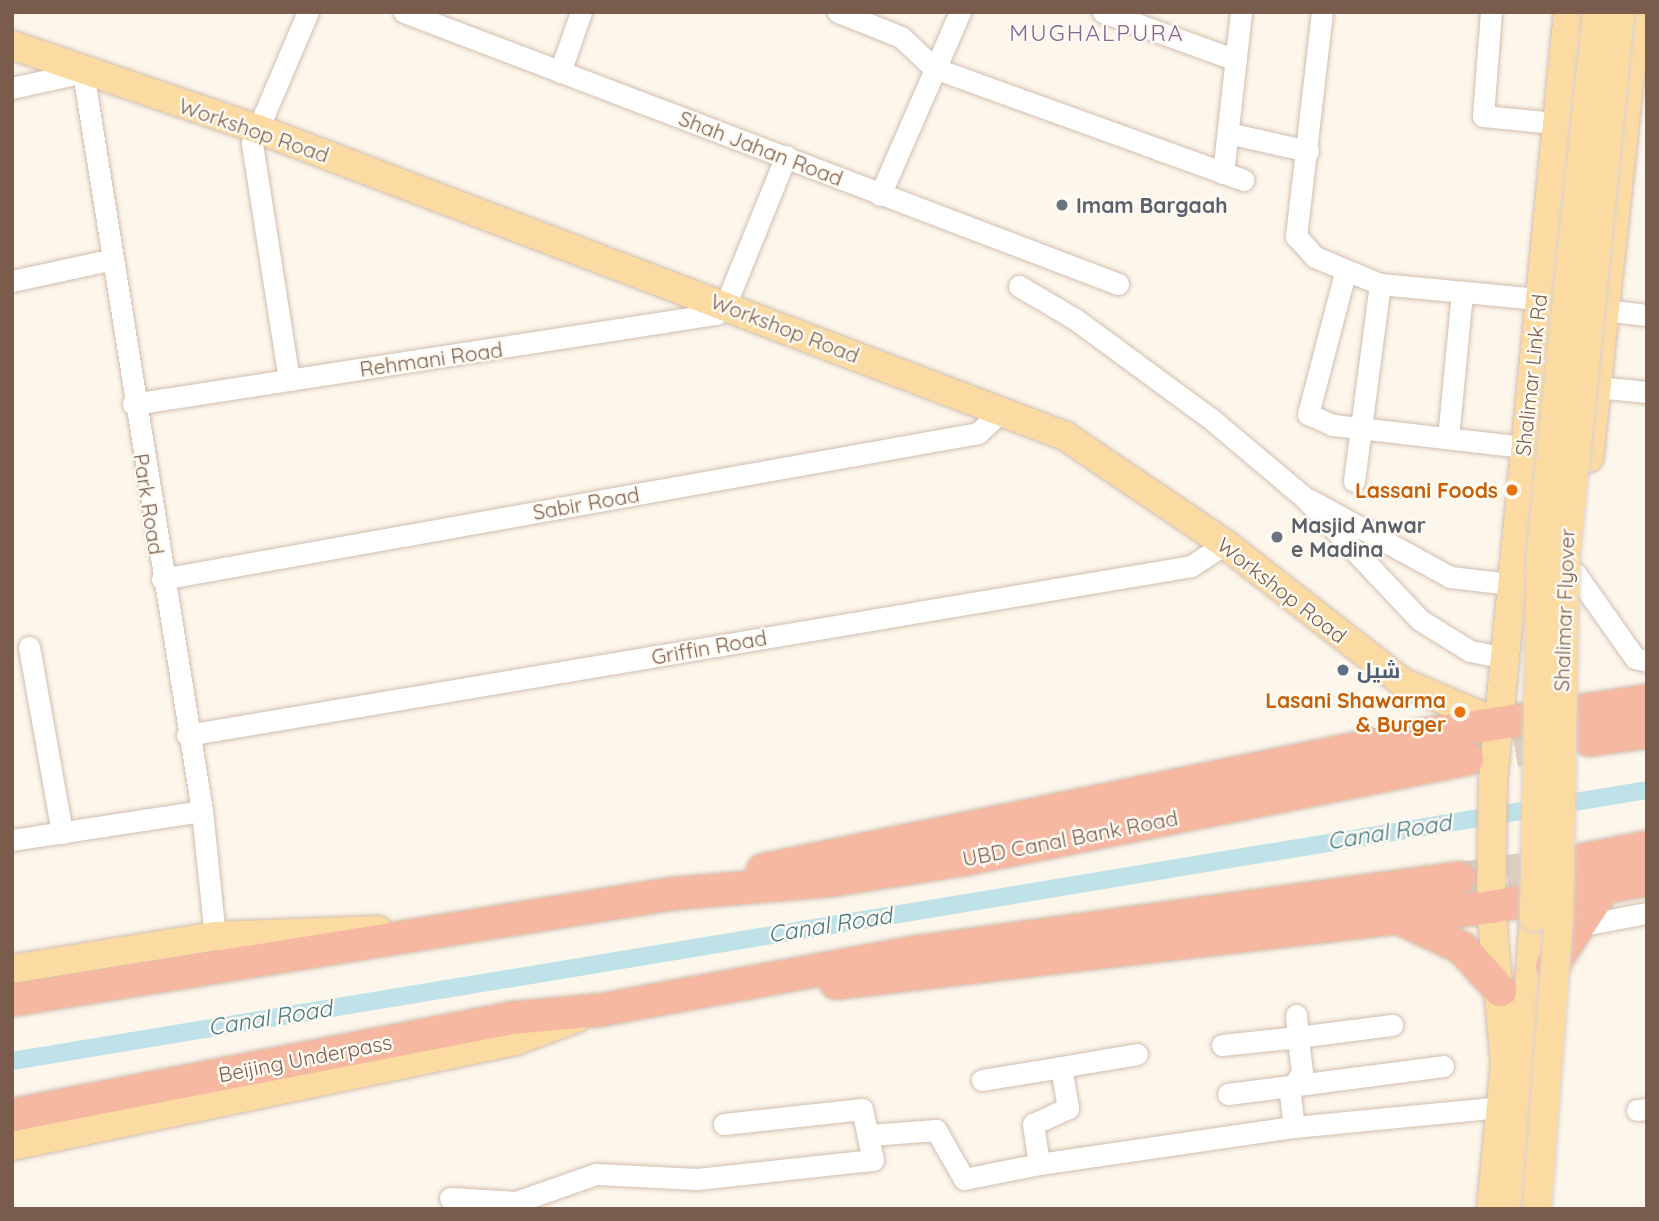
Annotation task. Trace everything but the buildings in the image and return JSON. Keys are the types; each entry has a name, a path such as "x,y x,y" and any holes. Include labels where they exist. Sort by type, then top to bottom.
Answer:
{"highway":[{"path":"12,1000 433,929 670,894 825,855 1498,723 1647,701"},
{"path":"1589,740 1647,732"},
{"name":"UBD Canal Bank Road","path":"670,894 833,880 966,859 1467,759"},
{"path":"1569,856 1647,847"},
{"path":"740,987 917,952 1459,878"},
{"path":"740,987 884,981 1554,899 1647,880"},
{"path":"1552,966 1602,888"},
{"path":"1398,918 1462,948 1500,990"},
{"name":"Beijing Underpass","path":"12,1115 512,1018 600,1010 740,987"}],"main road":[{"name":"Shalimar Link Rd","path":"1491,1209 1503,1107 1500,990 1491,907 1493,780 1555,123 1568,12"},
{"name":"Shalimar Flyover","path":"1514,1209 1534,930 1541,553 1597,12"},
{"name":"Shalimar Flyover","path":"1537,1209 1558,929 1566,551 1620,12"},
{"path":"1545,1209 1554,899 1569,856 1559,757 1575,573 1605,310 1638,71 1637,12"},
{"name":"Workshop Road","path":"12,45 83,72 258,129 1002,411 1083,445 1225,544 1402,682 1498,723"},
{"path":"12,969 215,936 433,929"},
{"path":"12,1146 515,1041 600,1010"}],"street":[{"path":"289,380 252,143 308,12"},
{"name":"Shah Jahan Road","path":"404,12 1118,284"},
{"path":"560,72 582,12"},
{"path":"838,12 901,37 934,68 1233,177 1227,133 1241,12"},
{"path":"880,195 960,12"},
{"path":"1104,12 1236,60"},
{"path":"1322,12 1308,151 1296,236 1345,273 1380,284 1538,299"},
{"path":"1492,12 1483,116 1555,123"},
{"path":"12,88 83,72"},
{"name":"Park Road","path":"83,72 109,260 187,735 202,811 215,936"},
{"path":"1227,133 1308,151"},
{"path":"725,306 786,156"},
{"path":"12,281 109,260"},
{"path":"1345,273 1308,414 1364,429 1524,447"},
{"path":"1353,481 1364,429 1380,284"},
{"path":"1019,286 1075,318 1210,418 1305,498 1420,620 1470,651 1505,658"},
{"path":"1448,438 1462,292"},
{"name":"Rehmani Road","path":"133,404 700,319 725,306"},
{"path":"1605,310 1647,315"},
{"path":"1597,387 1647,392"},
{"name":"Sabir Road","path":"162,579 978,433 1002,411"},
{"path":"1305,498 1450,577 1510,584"},
{"name":"Griffin Road","path":"187,735 1191,566 1225,544"},
{"path":"1575,573 1635,658 1647,661"},
{"path":"29,647 62,833"},
{"path":"12,840 202,811"},
{"path":"1578,926 1647,913"},
{"path":"1222,1045 1297,1026 1392,1025"},
{"path":"1294,1126 1290,1087 1302,1072 1297,1026"},
{"path":"982,1080 1137,1054"},
{"path":"1228,1094 1443,1066"},
{"path":"1039,1164 1033,1124 1068,1108 1061,1067"},
{"path":"870,1135 936,1130 964,1180 1039,1164 1294,1126 1503,1107"},
{"path":"450,1198 516,1202 596,1174 697,1179 871,1161 870,1135 862,1109 724,1124"}],"waterway":[{"name":"Canal Road","path":"12,1061 1647,790"}],"tunnel":[{"path":"1468,759 1566,743"},
{"path":"1459,878 1563,863"}],"place":[{"name":"Imam Bargaah","path":"1062,205"},
{"name":"Lassani Foods","path":"1512,490"},
{"name":"Masjid Anwar e Madina","path":"1277,537"},
{"name":"شیل","path":"1343,670"},
{"name":"Lasani Shawarma & Burger","path":"1460,712"}],"district":[{"name":"MUGHALPURA","path":"1097,33"}]}
